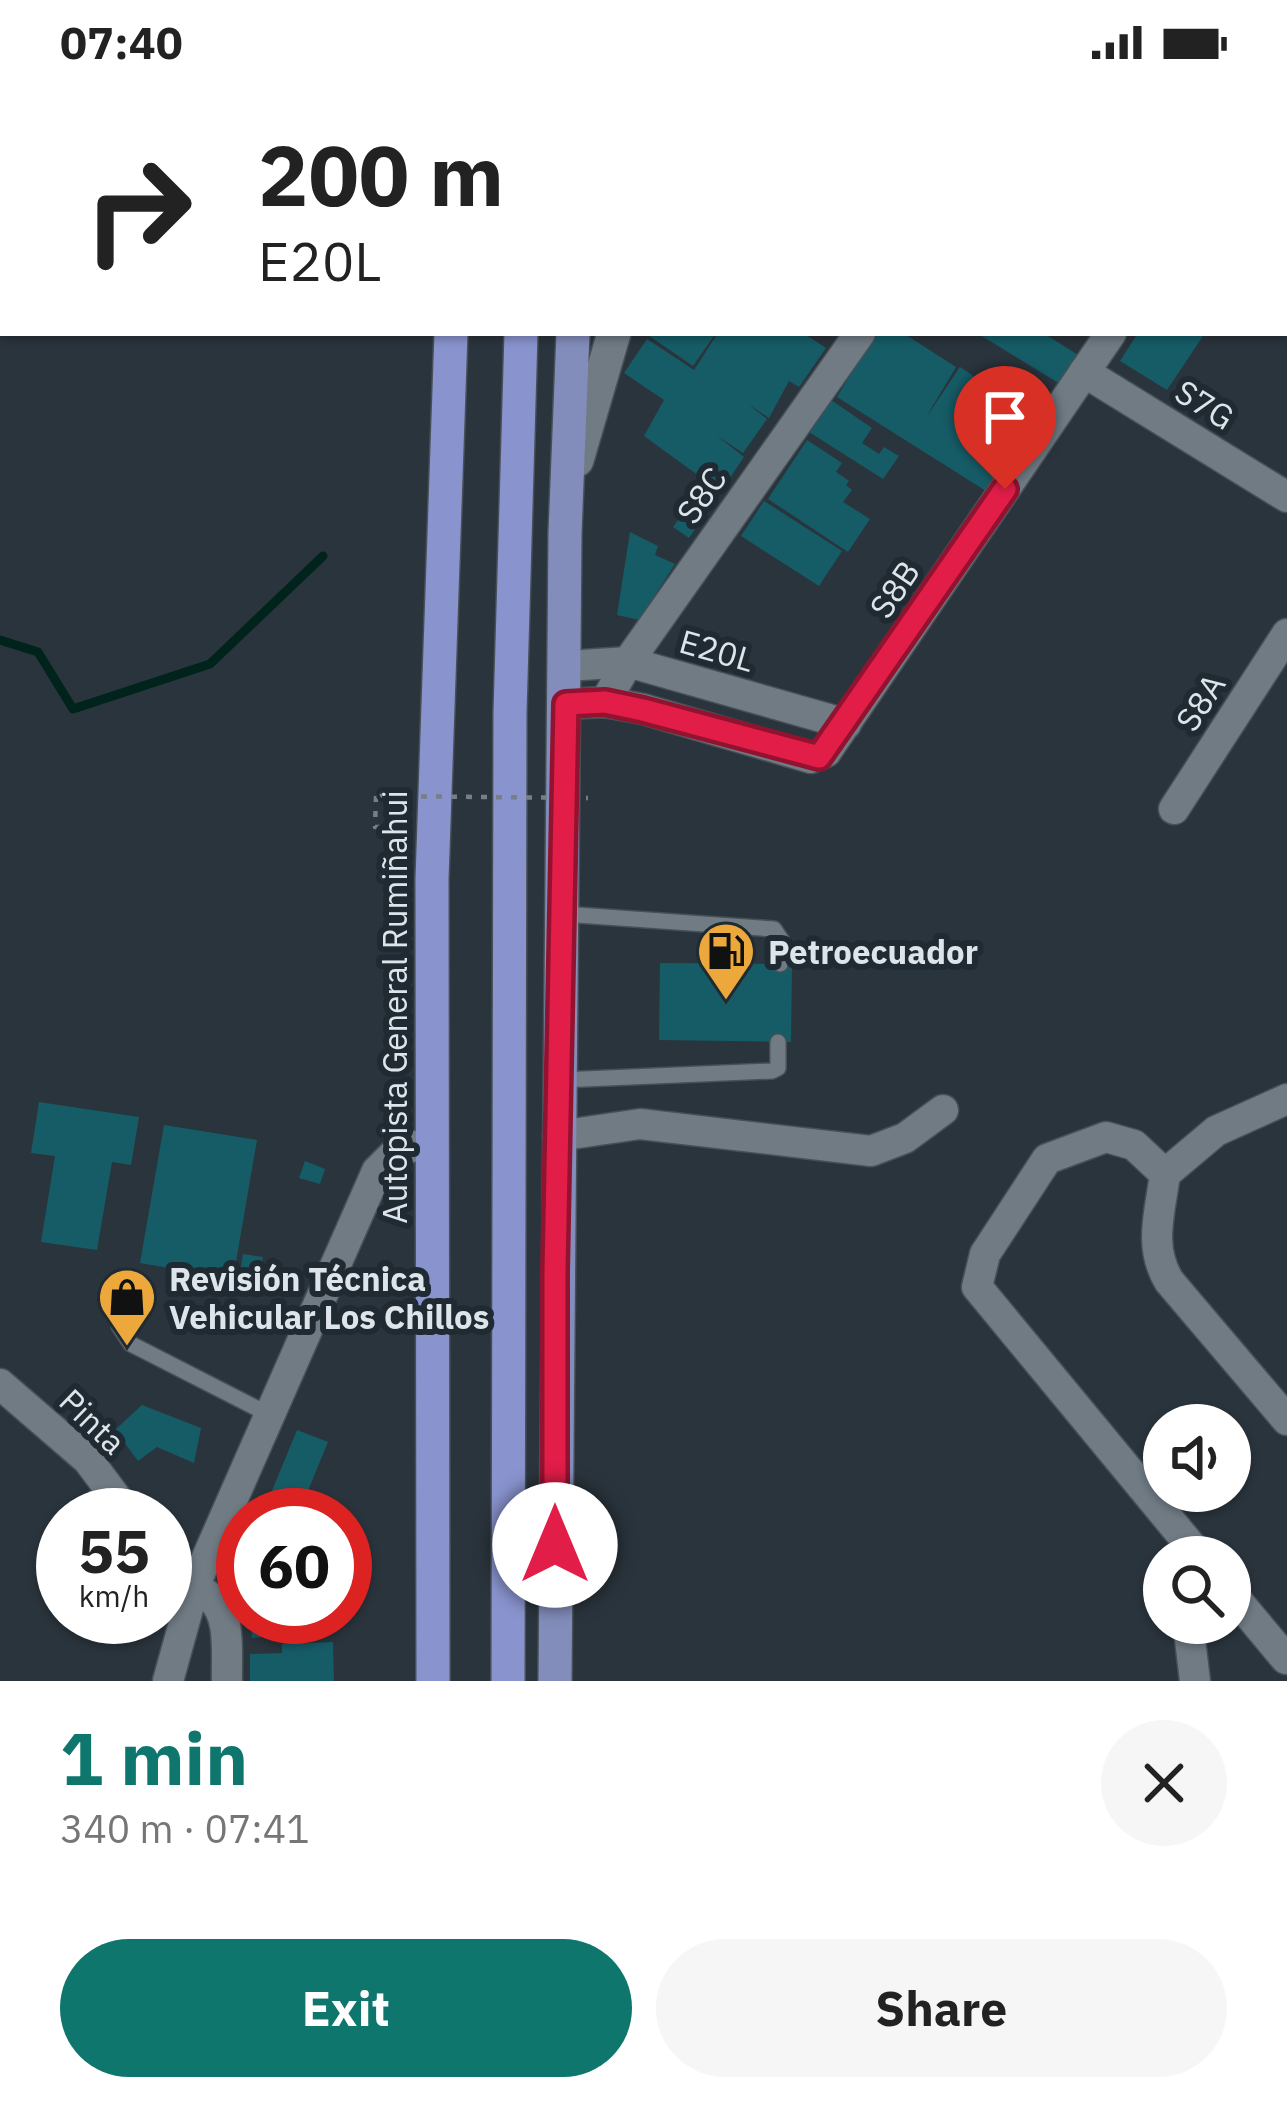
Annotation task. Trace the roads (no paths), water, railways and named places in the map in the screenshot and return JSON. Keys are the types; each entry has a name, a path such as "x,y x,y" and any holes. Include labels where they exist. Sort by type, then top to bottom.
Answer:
{"highway":[{"name":"Autopista General Rumiñahui","path":"433,1681 433,828 451,336"},
{"path":"508,1681 510,713 521,336"}],"main road":[{"path":"555,1681 565,532 573,336"}],"street":[{"path":"565,532 580,442 613,336"},
{"name":"S8C","path":"605,702 628,662 858,336"},
{"name":"S8B","path":"605,702 811,758 826,752 1109,336"},
{"name":"S7G","path":"1084,372 1287,497"},
{"name":"S8A","path":"1174,809 1287,634"},
{"name":"E20L","path":"567,666 628,662 846,724"},
{"path":"566,704 605,702"},
{"path":"1287,1099 1216,1131 1165,1174 1155,1233 1157,1261 1169,1281 1287,1420"},
{"path":"558,1136 640,1124 871,1151 905,1138 943,1110"},
{"path":"1165,1174 1133,1145 1106,1136 1047,1160 986,1253 976,1286 1183,1536"},
{"path":"168,1681 194,1588 377,1171 398,1150 431,1143"},
{"name":"Pinta","path":"0,1384 88,1460 109,1488"},
{"path":"194,1588 214,1600 223,1615 227,1681"},
{"path":"1251,1617 1286,1659"},
{"path":"1191,1644 1196,1681"}],"lane":[{"path":"563,914 774,929 782,941 779,964"},
{"path":"558,1080 772,1071 779,1062 778,1042"},
{"path":"123,1282 118,1326 130,1344 268,1414"}],"waterway":[{"path":"0,640 38,652 73,709 210,664 323,556"}],"place":[{"name":"Petroecuador","path":"726,1002"},
{"name":"Revisión Técnica Vehicular Los Chillos","path":"127,1348"}]}
